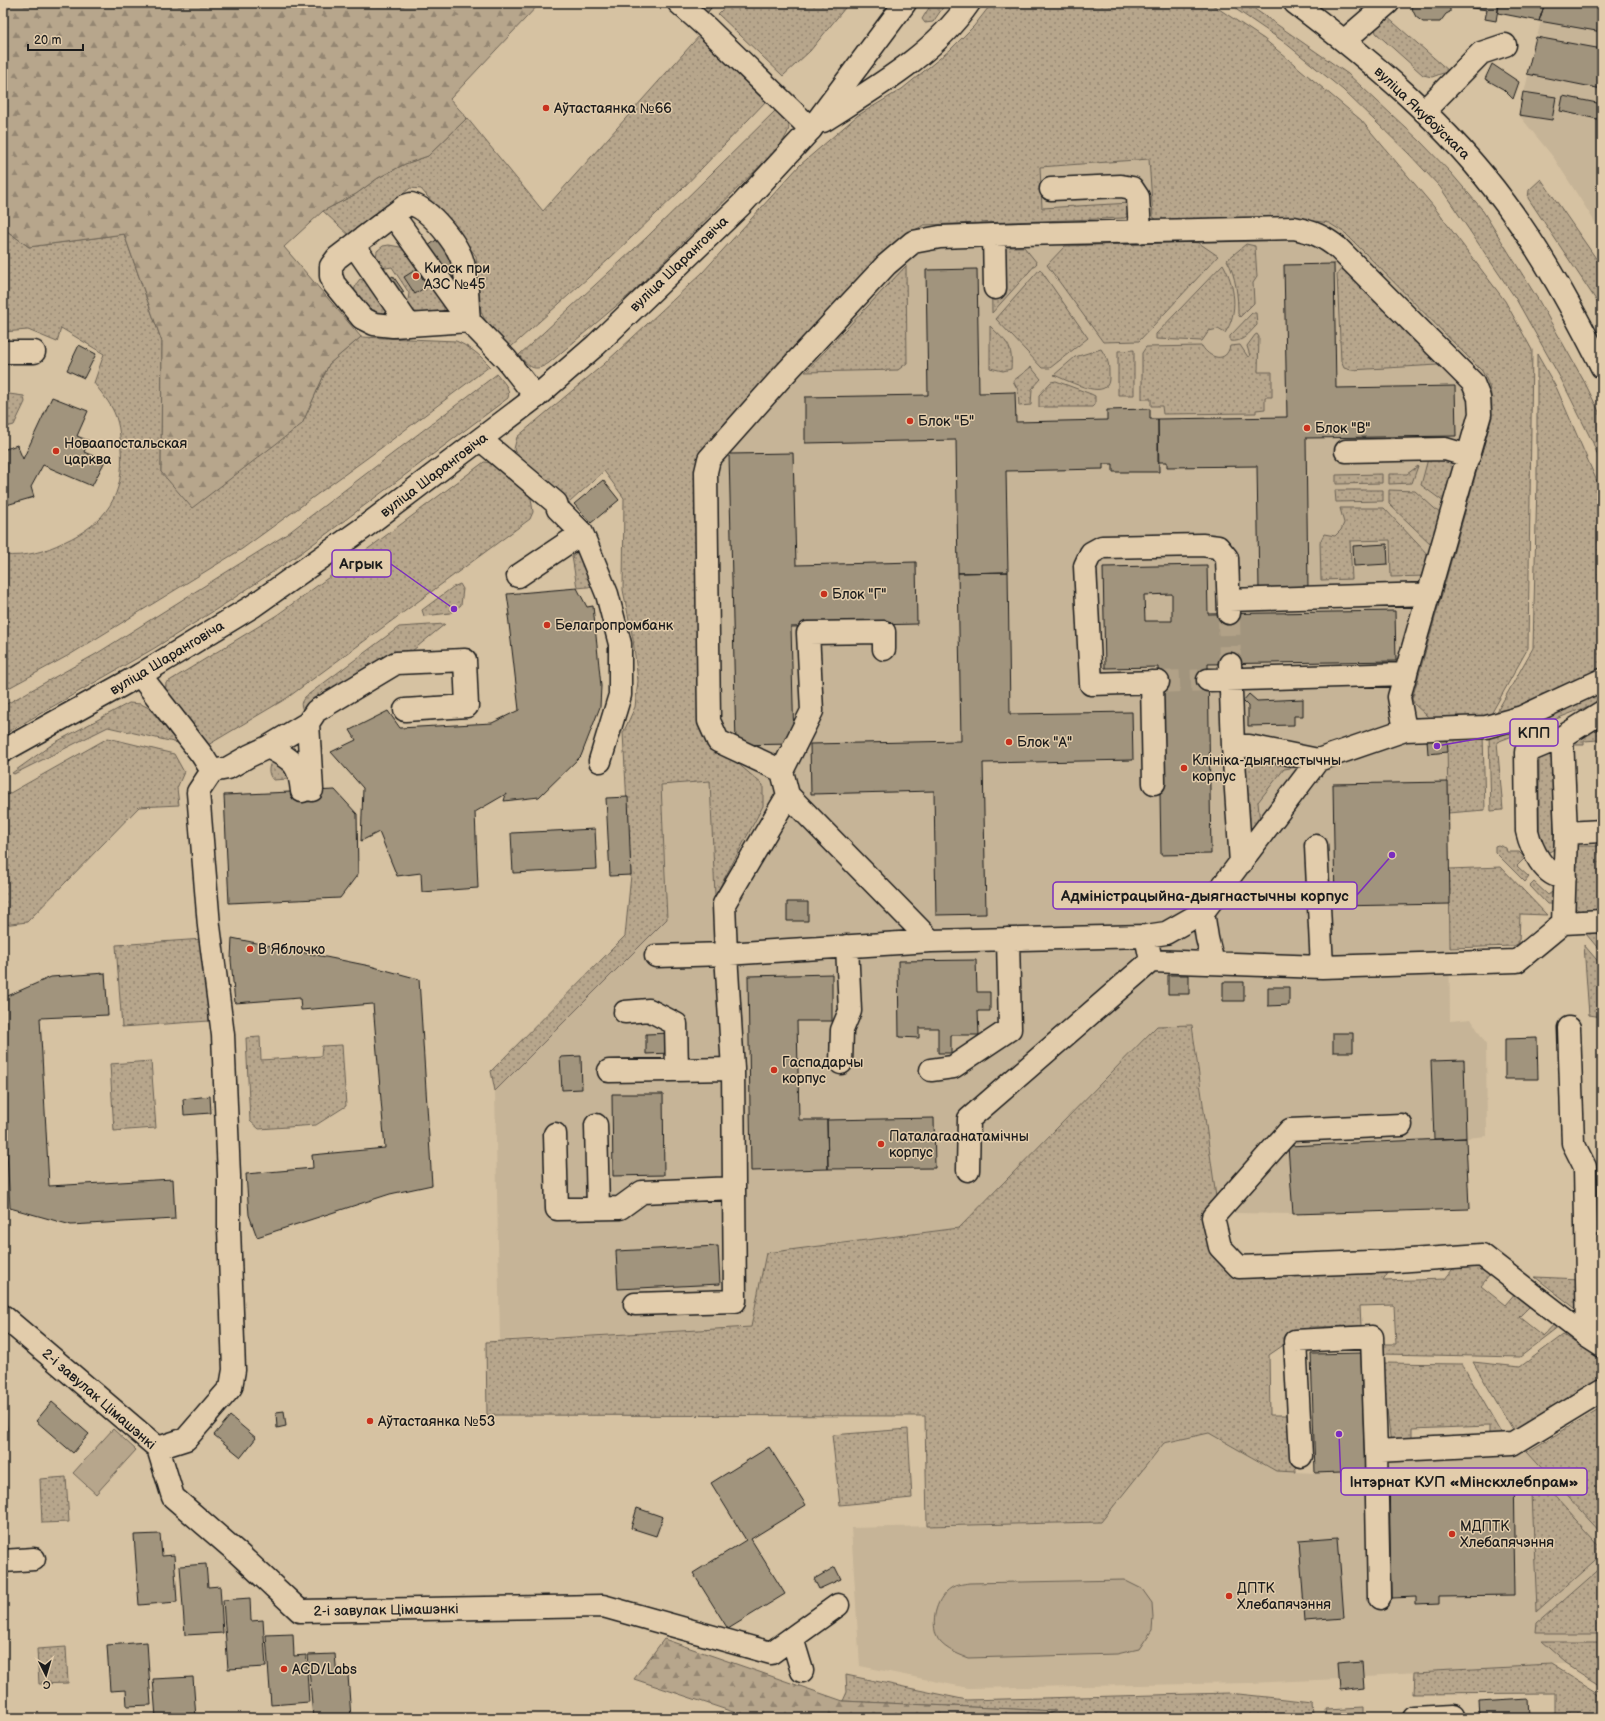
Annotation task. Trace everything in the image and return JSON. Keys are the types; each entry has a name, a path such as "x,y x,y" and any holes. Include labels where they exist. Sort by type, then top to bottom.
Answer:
{"main road":[{"path":"679,3 706,27 811,129"},
{"name":"вуліца Шаранговіча","path":"3,751 140,675 253,606 362,529 536,397 596,345 742,204 811,129 905,3"},
{"name":"вуліца Шаранговіча","path":"811,129 920,56 959,18 969,3"},
{"name":"вуліца Якубоўскага","path":"1295,3 1345,40 1424,111 1467,156 1504,201 1522,227 1556,282 1602,367"},
{"path":"1345,40 1388,3"},
{"path":"1424,111 1481,53 1505,46"},
{"path":"1051,189 1121,186 1132,188 1138,197 1140,232"},
{"path":"411,204 417,206 436,221 454,246 462,261 465,273 469,321 393,326 374,324 362,318 334,284 330,276 332,266 337,258 405,206 411,204"},
{"path":"394,215 469,321 506,359 536,397"},
{"path":"782,772 718,741 709,721 706,472 709,459 780,379 886,265 913,242 940,237 1294,228 1312,232 1325,237 1338,248 1473,383 1479,398 1480,414 1399,696 1405,730"},
{"path":"994,235 995,288"},
{"path":"354,245 409,325"},
{"path":"3,352 34,352"},
{"path":"481,440 556,503 558,509 582,534 608,594 620,644 620,695 600,761"},
{"path":"1346,451 1445,449 1469,456"},
{"path":"518,576 582,534"},
{"path":"1154,783 1155,682 1091,684 1085,566 1091,553 1102,547 1202,545 1218,547 1227,558 1229,607 1429,594"},
{"path":"884,649 884,632 808,633 812,711 782,772 788,795 931,941"},
{"path":"158,1448 186,1439 231,1387 234,1370 229,1228 229,1176 222,1035 226,994 209,926 198,792 212,771 228,768 268,747 308,723 316,711 396,663 465,660 467,706 406,710"},
{"path":"1208,680 1230,672 1406,674"},
{"path":"1230,672 1233,746 1241,863"},
{"path":"140,675 202,755 212,771"},
{"path":"1233,746 1250,746 1318,760 1405,730 1486,728 1522,717 1601,682"},
{"path":"1565,877 1559,877 1551,872 1540,861 1530,843 1527,831 1526,752 1562,736 1602,712"},
{"path":"268,747 294,763 307,791 308,723"},
{"path":"1562,736 1566,833 1563,923"},
{"path":"656,956 726,954 931,941 1146,936 1166,933 1204,912 1318,760"},
{"path":"635,1304 735,1301 733,1069 724,904 788,795"},
{"path":"1566,833 1602,831"},
{"path":"1316,846 1322,967"},
{"path":"1204,912 1206,938 1213,963"},
{"path":"968,1170 969,1119 1151,961 1322,967 1517,961 1563,923 1602,921"},
{"path":"1146,936 1151,961"},
{"path":"931,1070 953,1067 1010,1029 1008,939"},
{"path":"842,1063 842,1030 850,1011 847,946"},
{"path":"624,1012 649,1010 676,1024 677,1070"},
{"path":"1569,1028 1573,1143 1585,1167 1594,1298 1595,1342"},
{"path":"609,1072 733,1069"},
{"path":"596,1125 598,1208"},
{"path":"1401,1125 1290,1130 1214,1217 1220,1247 1239,1267 1388,1261 1482,1255 1595,1342"},
{"path":"555,1134 557,1209 620,1208 642,1192 734,1188"},
{"name":"2-і завулак Цімашэнкі","path":"3,1316 158,1448 173,1497 239,1554 300,1611 603,1606 771,1653 838,1605"},
{"path":"1301,1456 1295,1341 1372,1337 1379,1598"},
{"path":"1376,1451 1513,1444 1602,1390"},
{"path":"3,1561 34,1559"},
{"path":"792,1638 802,1671"},
{"path":"1415,1718 1452,1716"}],"shaded area":[{"path":"1545,3 1602,6 1602,233 1554,158 1519,115"},
{"path":"1337,145 1525,377 1447,729 1450,1021 1471,1019 1486,1044 1487,1136 1466,1138 1469,1209 1293,1214 1235,1213 1216,1197 1193,1026 1157,1026 959,1228 766,1253 751,1327 500,1340 495,1091 667,919 653,593 651,483 942,174"},
{"name":"ДПТК Хлебапячэння","path":"1602,1407 1602,1665 1552,1665 1364,1675 1364,1688 1340,1691 1339,1679 1250,1683 968,1688 860,1666 851,1528 1101,1522 1164,1443 1209,1433 1276,1471 1315,1473 1365,1471 1365,1457 1527,1452"}],"green space":[{"path":"3,3 540,3 450,99 467,118 428,156 405,164 378,178 356,194 323,211 284,247 361,337 329,364 302,424 192,508 161,472 162,342 124,234 29,247 3,228"},
{"path":"729,3 849,3 810,51 783,76 718,14"},
{"path":"932,3 946,3 933,22 925,23 922,19"},
{"path":"992,3 1210,3 1264,39 1361,120 1434,207 1505,301 1532,350 1528,648 1485,725 1437,725 1414,704 1412,699 1492,417 1491,393 1482,371 1345,233 1329,223 1315,221 1160,222 1153,217 1149,159 1040,167 1042,208 1131,203 1132,212 1125,218 924,225 904,236 702,456 707,737 763,785 763,806 715,896 710,781 661,785 667,919 495,1091 491,1071 625,936 631,875 623,733 635,707 638,681 633,639 623,590 624,498 604,471 569,503 516,455 514,449 517,437 604,364 702,273 800,165 857,116 902,89 950,50 974,26"},
{"path":"1241,3 1246,3 1348,74 1420,141 1451,173 1481,208 1539,301 1585,383 1602,418 1602,467 1593,443 1561,379 1516,299 1440,187 1409,154 1343,90 1284,42 1237,10"},
{"path":"1386,16 1449,71 1432,77 1423,75 1376,33 1375,28"},
{"path":"700,35 768,99 681,190 608,260 511,347 492,331 481,312 476,256 421,189 410,188 352,238 323,211 356,194 378,178 405,164 428,156 467,118 543,211"},
{"path":"778,108 786,119 789,127 780,146 634,291 549,363 536,368 526,363 519,355 646,238"},
{"path":"1541,179 1602,267 1602,309 1528,198 1529,190"},
{"path":"3,228 29,247 124,234 162,342 161,472 302,424 329,364 361,337 456,341 474,351 490,366 381,448 242,549 71,654 3,691 3,555 27,554 49,549 79,534 91,526 110,506 116,494 120,480 121,449 119,428 114,413 106,398 94,383 104,354 61,328 57,342 28,330 3,332"},
{"path":"1190,242 1199,243 1218,256 1139,341 1103,342 1047,265 1065,246"},
{"path":"1246,244 1255,246 1257,277 1253,283 1254,303 1240,317 1238,314 1237,293 1234,279 1227,260"},
{"path":"389,245 400,247 412,253 444,304 444,310 430,315 421,314 407,307 409,293 392,267 386,268 379,265 376,259 377,251 383,246"},
{"path":"995,247 1024,247 1037,263 992,313 991,253"},
{"path":"1223,264 1233,290 1234,299 1232,317 1225,333 1218,329 1209,331 1202,341 1156,339 1156,334"},
{"path":"906,266 907,363 898,370 805,372"},
{"path":"1343,267 1439,363 1438,365 1351,370 1344,368 1341,361 1337,274"},
{"path":"1040,269 1088,338 1050,368 1042,368 996,319"},
{"path":"360,279 367,282 389,311 378,315 358,300 355,295 355,291 356,285"},
{"path":"1252,313 1256,313 1257,325 1242,339 1230,341 1230,336"},
{"path":"990,326 1008,344 1011,354 1011,369 1003,371 990,368"},
{"path":"1257,334 1259,337 1258,372 1272,372 1272,397 1265,397 1265,409 1256,410 1256,413 1163,414 1162,406 1151,406 1151,399 1142,399 1142,353 1146,347 1202,346 1209,354 1221,357 1228,352 1230,346 1240,345 1248,357 1250,356 1247,346"},
{"path":"1101,349 1108,362 1109,369 1107,385 1102,389 1086,388 1054,375 1075,357"},
{"path":"1134,350 1134,395 1118,395 1118,351"},
{"path":"1537,354 1557,389 1602,493 1602,670 1490,724 1533,648 1537,481"},
{"path":"1031,367 1041,379 1032,389 1031,405 1019,406 1018,390 1013,381"},
{"path":"497,374 507,388 509,394 508,398 301,553 228,602 153,649 3,735 3,706 96,654 287,534"},
{"path":"1056,381 1095,396 1095,404 1092,407 1039,407 1039,395 1051,382"},
{"path":"9,394 24,396 25,402 14,425 3,428 3,395"},
{"path":"1429,455 1458,459 1444,502 1421,485"},
{"path":"484,462 494,463 531,498 533,512 530,519 287,698 208,745 165,693 166,683 277,615"},
{"path":"1418,466 1412,483 1389,484 1389,474 1407,474"},
{"path":"1382,474 1382,483 1336,484 1336,475"},
{"path":"1335,490 1383,490 1383,501 1336,502"},
{"path":"1389,490 1415,491 1443,516 1433,546 1389,504"},
{"path":"1340,508 1384,508 1430,557 1426,576 1391,577 1390,540 1350,541 1352,579 1321,580 1320,542 1324,534 1335,536 1341,530 1344,523"},
{"path":"578,552 583,558 597,586 577,588 572,556"},
{"path":"460,584 463,589 461,605 450,613 424,616 422,610 453,587"},
{"path":"445,624 412,651 397,652 307,709 303,710 301,703 305,697 399,627"},
{"path":"1600,689 1602,701 1497,742 1503,810 1491,811 1489,735"},
{"path":"129,703 141,704 149,708 178,743 108,727 14,774 12,773 54,743"},
{"path":"1592,729 1600,731 1601,736 1598,740 1584,741 1584,745 1574,745 1573,741"},
{"path":"1483,734 1485,810 1448,813 1447,735"},
{"path":"108,738 174,754 184,772 177,788 179,805 139,807 27,922 3,925 3,797"},
{"path":"1552,751 1554,842 1553,850 1547,853 1539,846 1539,759 1543,753"},
{"path":"1246,752 1293,762 1298,767 1284,769 1258,802 1260,823 1257,827 1250,830 1248,828 1242,765"},
{"path":"276,760 291,776 288,779 273,780 271,778 269,774 269,767 271,762"},
{"path":"1498,845 1506,848 1507,852 1519,852 1525,858 1517,866 1529,877 1525,882 1495,852 1495,846"},
{"path":"1574,846 1602,846 1602,910 1580,911 1574,907"},
{"path":"1501,867 1547,915 1520,914 1519,943 1514,946 1450,948 1449,869"},
{"path":"1534,882 1548,895 1552,892 1554,894 1555,902 1552,904 1547,904 1530,886"},
{"path":"1602,928 1602,953 1586,934 1578,929"},
{"path":"203,939 209,1021 122,1027 116,945"},
{"path":"1584,945 1602,966 1602,1017 1589,1015"},
{"path":"1192,1025 1216,1197 1209,1217 1244,1273 1392,1267 1383,1281 1445,1279 1456,1265 1475,1265 1493,1271 1481,1286 1505,1305 1516,1292 1533,1303 1519,1317 1543,1336 1559,1319 1563,1324 1520,1357 1384,1354 1384,1344 1396,1344 1394,1305 1360,1306 1361,1326 1310,1327 1269,1355 1270,1415 1292,1415 1296,1472 1276,1471 1209,1433 1164,1443 1101,1522 927,1526 925,1416 487,1415 486,1342 751,1327 766,1253 959,1228 1157,1026"},
{"path":"260,1037 261,1060 321,1056 322,1046 342,1045 346,1106 316,1125 259,1129 250,1121 246,1038"},
{"path":"151,1061 156,1128 114,1131 110,1064"},
{"path":"1535,1277 1581,1279 1580,1312"},
{"path":"1563,1335 1602,1359 1602,1383 1515,1433 1473,1362 1520,1367"},
{"path":"1382,1363 1462,1364 1506,1441 1489,1441 1489,1426 1412,1429 1412,1445 1391,1446"},
{"path":"1602,1407 1602,1534 1527,1452"},
{"path":"113,1429 136,1450 96,1494 73,1473"},
{"path":"908,1429 912,1498 840,1505 832,1435"},
{"path":"1531,1470 1602,1549 1602,1554 1537,1612"},
{"path":"66,1477 69,1522 42,1523 40,1479"},
{"path":"1602,1566 1602,1633 1536,1633 1537,1623"},
{"path":"1124,1580 1142,1589 1152,1603 1152,1630 1139,1649 1117,1654 968,1658 945,1646 936,1635 934,1622 936,1609 946,1592 957,1585 969,1583"},
{"path":"664,1639 843,1701 1056,1711 1036,1718 751,1718 634,1679"},
{"path":"1541,1642 1602,1642 1602,1687 1566,1664"},
{"path":"66,1647 68,1683 39,1684 37,1649"},
{"path":"1552,1665 1602,1696 1602,1718 1554,1718 1554,1693 1413,1694 1414,1672"},
{"path":"846,1675 967,1700 1229,1693 1313,1702 1314,1718 1036,1718 1054,1711 843,1701 847,1692"},
{"path":"1363,1707 1363,1718 1326,1718 1325,1709"}],"building":[{"path":"691,3 715,3 703,18"},
{"path":"1411,3 1499,3 1496,21 1485,19 1487,10 1450,5 1450,12 1446,14 1440,22 1423,22 1416,17"},
{"path":"1499,3 1545,3 1539,21 1498,13"},
{"path":"1545,3 1584,3 1602,6 1602,32 1539,21"},
{"path":"1536,37 1602,49 1602,89 1527,74"},
{"path":"1492,64 1519,82 1513,99 1503,89 1485,79"},
{"path":"1523,92 1556,97 1552,120 1519,115"},
{"path":"1563,96 1602,104 1602,120 1560,111"},
{"path":"439,238 463,271 448,282 424,249"},
{"name":"Блок \"В\"","path":"1334,264 1336,388 1455,386 1456,436 1306,438 1308,589 1259,590 1257,466 1167,467 1167,462 1158,462 1158,419 1287,417 1284,265"},
{"path":"417,269 427,286 415,294 404,277"},
{"name":"Блок \"Б\"","path":"977,269 979,393 1015,392 1016,422 1107,420 1107,410 1150,409 1150,419 1158,419 1159,472 1113,472 1113,464 1103,464 1103,469 1006,471 1008,572 958,573 956,440 805,443 805,397 928,395 926,270"},
{"path":"393,276 404,292 389,302 378,286"},
{"path":"79,345 96,354 84,378 67,370"},
{"name":"Новаапостальская царква","path":"52,397 88,411 77,436 89,441 84,452 105,461 92,486 43,465 31,487 34,497 3,506 3,450 17,445 23,459"},
{"name":"Блок \"Г\"","path":"793,453 796,565 916,562 917,624 791,627 794,744 736,745 729,454"},
{"path":"603,480 619,500 591,523 574,504"},
{"path":"1387,544 1388,564 1354,566 1353,546"},
{"name":"Клініка-дыягнастычны корпус","path":"1207,565 1208,614 1395,611 1396,661 1208,664 1211,854 1161,855 1158,667 1105,668 1103,567","holes":["1172,594 1172,621 1145,621 1144,595"]},
{"name":"Блок \"А\"","path":"1008,572 1010,714 1132,712 1133,760 983,763 986,914 936,915 934,791 811,794 810,744 961,741 958,573"},
{"path":"577,588 587,607 593,606 601,686 600,707 581,756 539,797 504,801 506,794 475,812 478,888 422,892 421,873 397,876 379,832 361,841 363,788 331,752 356,740 350,730 388,711 400,728 492,723 519,710 507,594"},
{"path":"1249,694 1257,701 1303,699 1303,716 1294,716 1294,725 1248,726 1248,706 1243,701"},
{"path":"1447,739 1448,752 1428,754 1427,740"},
{"path":"1448,782 1450,904 1335,906 1333,784"},
{"path":"335,790 357,814 358,874 340,898 229,903 224,795"},
{"path":"628,797 631,875 610,876 606,798"},
{"path":"595,829 597,869 513,873 511,833"},
{"path":"787,902 808,902 808,921 787,921"},
{"path":"232,938 370,966 419,979 432,1185 390,1194 257,1237 249,1215 246,1174 313,1168 312,1155 385,1148 373,1004 301,1010 300,998 235,1003 231,960"},
{"path":"976,960 977,992 990,992 990,1011 978,1011 979,1035 951,1035 951,1053 938,1053 938,1028 919,1028 919,1038 899,1037 898,961"},
{"path":"105,973 108,1015 40,1018 49,1186 173,1179 175,1219 71,1225 10,1208 3,1078 3,998 51,977"},
{"name":"Гаспадарчы корпус","path":"832,974 832,1021 797,1021 799,1120 827,1120 828,1169 751,1171 748,976"},
{"path":"1168,975 1189,975 1189,994 1168,994"},
{"path":"1223,982 1244,982 1244,1001 1223,1001"},
{"path":"1268,987 1289,987 1289,1005 1268,1006"},
{"path":"672,1033 672,1053 646,1054 646,1034"},
{"path":"1333,1033 1353,1033 1353,1052 1333,1052"},
{"path":"1537,1038 1538,1079 1505,1079 1505,1039"},
{"path":"581,1056 582,1089 562,1090 560,1057"},
{"path":"1464,1060 1466,1138 1434,1139 1431,1061"},
{"path":"612,1094 663,1094 664,1175 613,1176"},
{"path":"210,1096 211,1113 184,1115 183,1099"},
{"name":"Паталагаанатамічны корпус","path":"934,1118 935,1168 828,1169 827,1120"},
{"path":"1466,1138 1469,1209 1293,1214 1288,1146"},
{"path":"718,1246 720,1284 618,1289 616,1251"},
{"path":"1361,1353 1365,1471 1315,1473 1311,1354"},
{"path":"3,1376 7,1431 3,1431"},
{"path":"52,1402 89,1434 73,1453 36,1421"},
{"path":"284,1411 286,1426 277,1428 276,1412"},
{"path":"230,1416 256,1438 241,1457 214,1435"},
{"path":"769,1447 806,1505 751,1539 785,1594 728,1629 693,1573 746,1540 711,1483"},
{"name":"МДПТК Хлебапячэння","path":"1513,1472 1515,1595 1439,1596 1439,1604 1417,1605 1417,1597 1391,1598 1389,1474"},
{"path":"637,1508 663,1517 656,1536 631,1528"},
{"path":"160,1534 162,1556 174,1555 177,1602 139,1605 134,1535"},
{"path":"1338,1537 1344,1618 1305,1621 1299,1540"},
{"path":"206,1564 208,1587 220,1586 223,1633 185,1635 180,1566"},
{"path":"835,1567 841,1579 819,1589 814,1579"},
{"path":"250,1598 251,1621 263,1620 266,1667 228,1669 223,1600"},
{"path":"293,1634 294,1656 306,1655 309,1702 271,1705 266,1635"},
{"path":"147,1642 151,1705 127,1706 126,1690 110,1691 107,1645"},
{"path":"335,1654 337,1676 348,1675 351,1718 313,1718 308,1655"},
{"path":"1362,1661 1364,1688 1340,1691 1338,1663"},
{"path":"193,1677 196,1718 156,1718 153,1679"},
{"path":"1529,1699 1530,1718 1480,1718 1479,1702"}],"tunnel":[{"path":"1229,613 1230,664"},
{"path":"1158,682 1208,680"}],"place":[{"name":"Аўтастаянка №66","path":"546,108"},
{"name":"Киоск при АЗС №45","path":"416,276"},
{"name":"Блок \"Б\"","path":"910,421"},
{"name":"Блок \"В\"","path":"1307,428"},
{"name":"Новаапостальская царква","path":"56,451"},
{"name":"Блок \"Г\"","path":"824,594"},
{"name":"Агрык","path":"454,609"},
{"name":"Белагропромбанк","path":"547,625"},
{"name":"Блок \"А\"","path":"1009,742"},
{"name":"КПП","path":"1437,746"},
{"name":"Клініка-дыягнастычны корпус","path":"1184,768"},
{"name":"Адміністрацыйна-дыягнастычны корпус","path":"1392,855"},
{"name":"В Яблочко","path":"250,949"},
{"name":"Гаспадарчы корпус","path":"774,1070"},
{"name":"Паталагаанатамічны корпус","path":"881,1144"},
{"name":"Аўтастаянка №53","path":"370,1421"},
{"name":"Інтэрнат КУП «Мінскхлебпрам»","path":"1339,1434"},
{"name":"МДПТК Хлебапячэння","path":"1452,1534"},
{"name":"ДПТК Хлебапячэння","path":"1229,1596"},
{"name":"ACD/Labs","path":"284,1669"}]}
